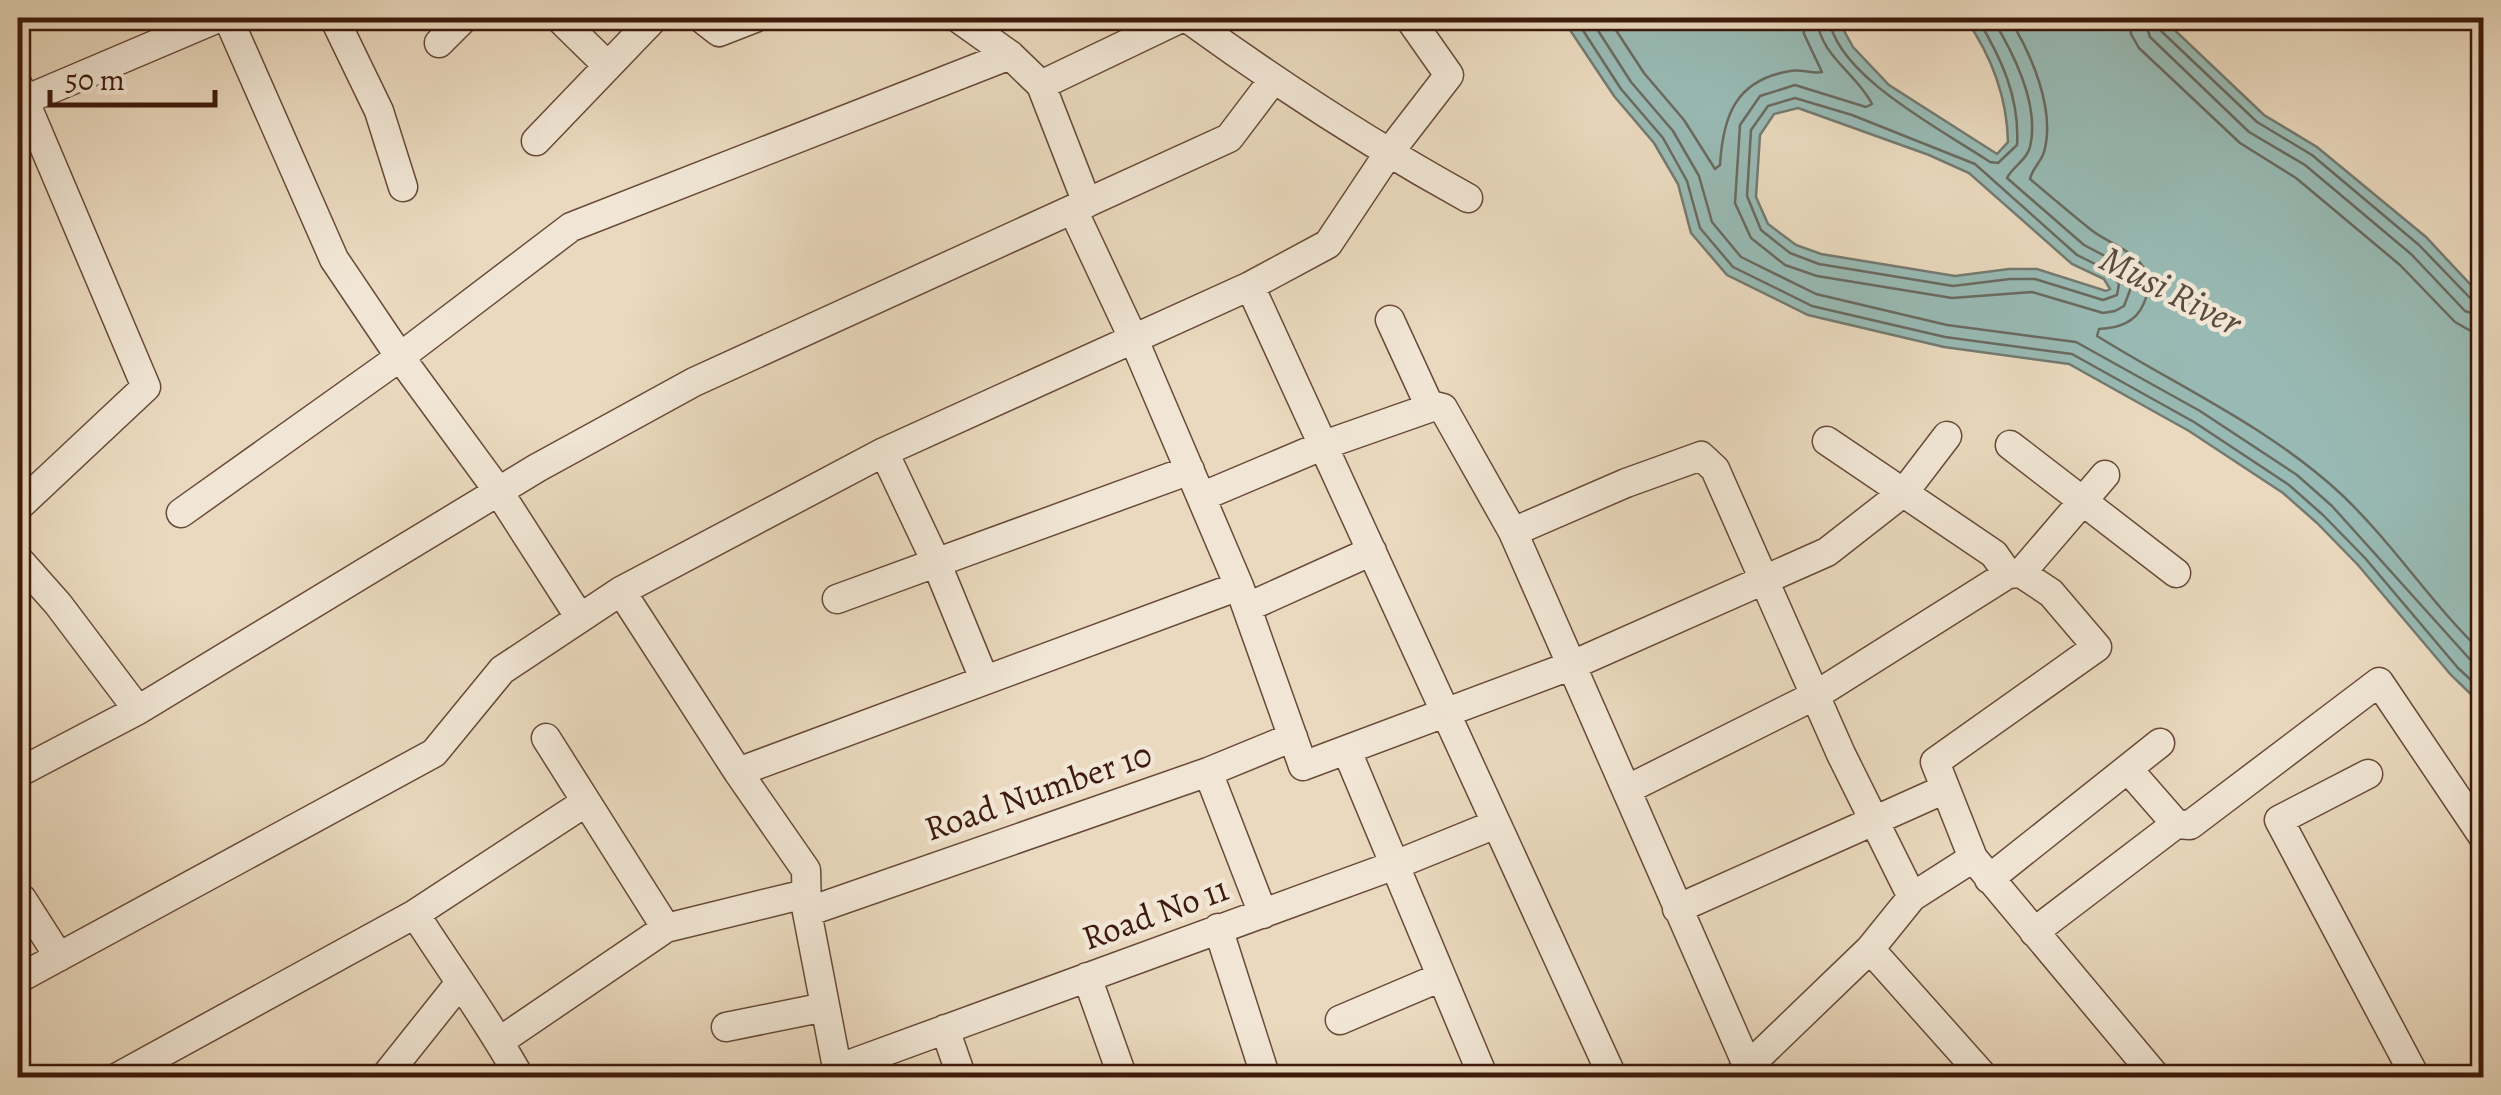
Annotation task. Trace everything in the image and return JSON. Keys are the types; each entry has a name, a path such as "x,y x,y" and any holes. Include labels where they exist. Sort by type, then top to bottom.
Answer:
{"street":[{"path":"18,507 146,386 20,96 218,18"},
{"path":"228,18 334,259 499,492 580,618"},
{"path":"334,18 379,111 403,187"},
{"path":"439,42 464,18"},
{"path":"558,18 608,66"},
{"path":"536,141 654,18"},
{"path":"701,18 719,32 755,18"},
{"path":"958,18 1010,55 1041,86 1080,207 1243,596 1302,766 1570,666 1827,552 1905,491 1947,436"},
{"path":"1041,86 1184,18 1388,154 1468,198"},
{"path":"18,980 434,752 502,670 620,591 884,452 1250,286 1328,244 1388,154 1449,75 1409,18"},
{"path":"181,513 400,357 571,227 1010,55"},
{"path":"18,773 138,710 499,492 694,382 1229,138 1273,80"},
{"path":"1250,286 1612,1078"},
{"path":"1390,320 1430,408"},
{"path":"1202,496 1324,445 1430,408 1443,408 1450,415 1512,532 1749,1073 1870,949 1912,897 1981,868 2160,744"},
{"path":"1826,441 1905,491 1994,554 2015,574 2052,593 2096,647 1935,762 1981,868 2156,1078"},
{"path":"2010,445 2176,574"},
{"path":"884,452 936,562 984,679"},
{"path":"1512,532 1626,483 1700,456 1708,459 1912,897"},
{"path":"838,598 1190,470"},
{"path":"1628,790 1816,695 2015,574 2106,476"},
{"path":"738,772 984,679 1372,551"},
{"path":"18,560 58,604 138,710"},
{"path":"620,591 806,870 806,903 838,1073"},
{"path":"2034,932 2176,824 2190,824 2378,682 2484,838"},
{"name":"Road Number 10","path":"666,928 806,903 1208,772 1292,737"},
{"path":"500,1041 666,928 546,738"},
{"path":"1346,751 1484,1078"},
{"path":"2128,769 2176,824"},
{"path":"1208,772 1263,914"},
{"path":"2368,774 2279,820 2416,1078"},
{"path":"1676,909 1946,788"},
{"path":"116,1078 146,1071 416,914 586,802"},
{"name":"Road No 11","path":"838,1073 945,1029 1395,865 1496,824"},
{"path":"22,899 59,957"},
{"path":"416,914 520,1078"},
{"path":"1218,928 1266,1078"},
{"path":"1870,949 1985,1078"},
{"path":"1087,976 1124,1078"},
{"path":"1340,1020 1441,977"},
{"path":"384,1078 458,984"},
{"path":"726,1027 825,1007"},
{"path":"945,1029 962,1078"}],"water":[{"name":"Musi River","path":"1562,18 1837,18 1853,47 1889,85 1997,154 2008,142 2001,92 1990,61 1965,18 2162,18 2264,115 2317,147 2426,237 2483,298 2483,706 2317,523 2283,493 2189,431 2069,364 1944,347 1808,315 1727,275 1691,233 1678,184 1654,143 1614,96","holes":["1798,108 1969,173 2072,264 2104,279 2110,289 2037,269 1955,276 1821,254 1796,245 1768,224 1756,197 1760,135 1774,114"]}]}
